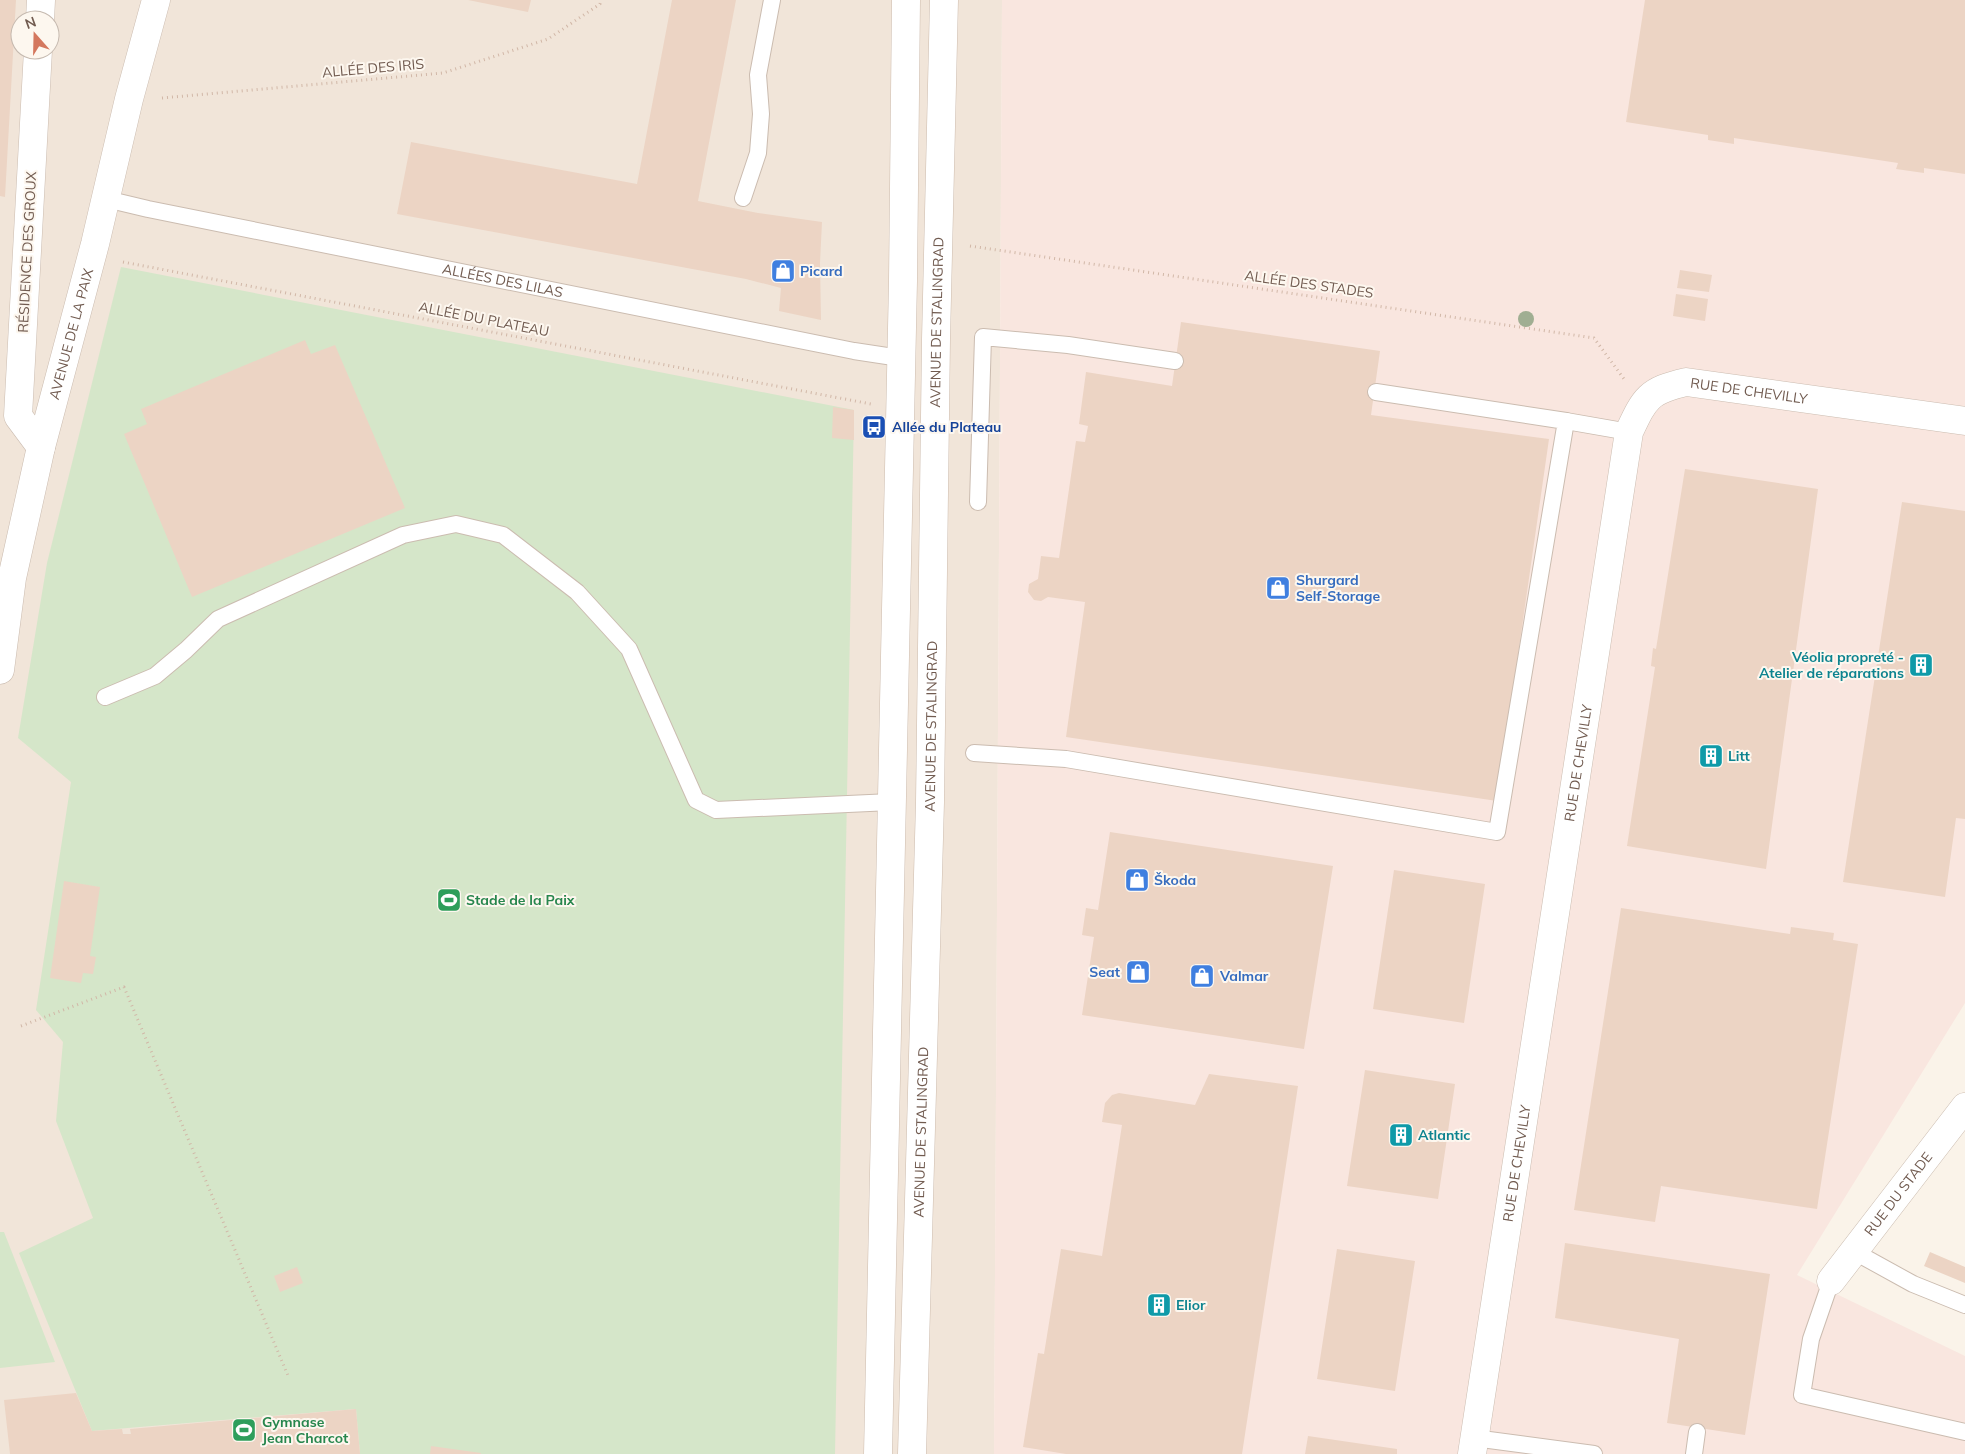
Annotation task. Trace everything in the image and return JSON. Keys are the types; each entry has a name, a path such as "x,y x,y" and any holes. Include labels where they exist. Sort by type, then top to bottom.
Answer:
{"main road":[{"name":"AVENUE DE LA PAIX","path":"0,670 12,578 41,447 156,0"},
{"path":"878,1454 900,409 906,0"},
{"name":"AVENUE DE STALINGRAD","path":"912,1454 930,802 936,339 944,0"},
{"name":"RÉSIDENCE DES GROUX","path":"37,60 18,416 41,447"},
{"name":"RUE DE CHEVILLY","path":"1473,1446 1629,432 1642,404 1660,388 1686,382 1965,421"},
{"name":"RUE DU STADE","path":"1830,1281 1965,1108"}],"lane":[{"path":"743,198 758,153 761,114 758,75 772,0"},
{"name":"ALLÉES DES LILAS","path":"106,199 825,345 900,358"},
{"path":"978,502 983,337 1068,345 1175,361"},
{"path":"1376,392 1629,432"},
{"path":"974,753 1066,759 1497,832 1566,421"},
{"path":"105,697 155,676 186,650 218,619 403,535 456,524 503,535 577,592 629,649 696,800 716,810 891,802"},
{"path":"1853,1251 1913,1284 1965,1305"},
{"path":"1830,1281 1811,1338 1802,1395 1965,1432"},
{"path":"1694,1454 1697,1432"},
{"path":"1473,1446 1594,1454"}],"path":[{"name":"ALLÉE DES IRIS","path":"129,99 164,98 443,73 548,39 600,4 601,0"},
{"name":"ALLÉE DES STADES","path":"939,243 962,244 1594,338 1642,404"},
{"name":"ALLÉE DU PLATEAU","path":"122,262 900,409"},
{"path":"21,1026 124,988 289,1378"}],"shaded area":[{"name":"Stade de la Paix","path":"0,0 1002,0 994,1454 0,1454"},
{"path":"1002,0 1965,0 1965,1003 1797,1275 1965,1356 1965,1454 994,1454"}],"green space":[{"name":"Stade de la Paix","path":"121,267 854,410 835,1454 360,1454 356,1409 92,1431 19,1253 93,1218 56,1121 63,1042 36,1010 71,782 18,738 47,563"},
{"path":"0,1232 4,1232 55,1362 0,1368"}],"building":[{"path":"0,0 16,0 15,10 10,10 10,60 13,60 5,197 0,196"},
{"path":"468,0 531,0 528,12"},
{"path":"672,0 736,0 698,201 758,213 822,222 820,263 821,320 779,311 781,288 746,279 397,214 411,142 637,184"},
{"path":"1645,0 1965,0 1965,174 1924,168 1924,173 1896,169 1898,163 1734,138 1734,144 1708,140 1708,135 1626,122"},
{"path":"1680,270 1712,275 1709,292 1677,288"},
{"path":"1676,294 1708,299 1705,321 1673,316"},
{"name":"Shurgard Self-Storage","path":"1181,322 1380,351 1371,415 1549,439 1497,801 1066,737 1085,602 1048,597 1041,601 1034,600 1028,592 1029,584 1038,579 1041,556 1059,558 1076,441 1085,442 1088,426 1079,424 1086,372 1172,386"},
{"path":"305,340 311,354 335,345 405,508 192,597 124,434 147,424 141,409"},
{"path":"833,407 854,410 854,440 832,438"},
{"name":"Litt","path":"1685,469 1818,489 1766,869 1627,846 1655,667 1651,666 1653,648 1656,649"},
{"name":"Véolia propreté - Atelier de réparations","path":"1902,502 1965,511 1965,819 1956,818 1945,897 1843,882"},
{"name":"Valmar","path":"1110,832 1333,866 1304,1049 1082,1015 1094,937 1082,935 1086,908 1098,910"},
{"path":"1394,870 1485,884 1464,1023 1373,1009"},
{"path":"64,881 100,887 90,956 96,957 93,974 83,973 81,983 50,978"},
{"path":"1621,908 1790,934 1791,927 1834,933 1833,940 1858,944 1817,1209 1661,1186 1655,1222 1574,1210"},
{"name":"Atlantic","path":"1365,1070 1455,1084 1438,1199 1347,1186"},
{"name":"Elior","path":"1209,1074 1298,1086 1242,1454 1066,1454 1023,1447 1038,1353 1044,1354 1061,1249 1102,1256 1122,1125 1102,1122 1105,1103 1112,1095 1119,1093 1195,1105"},
{"path":"1565,1243 1770,1274 1745,1435 1667,1423 1679,1339 1555,1318"},
{"path":"1337,1249 1415,1261 1395,1391 1317,1379"},
{"path":"1930,1252 1965,1267 1965,1283 1924,1266"},
{"path":"297,1267 303,1283 280,1292 274,1276"},
{"name":"Gymnase Jean Charcot","path":"76,1393 92,1431 122,1429 123,1434 131,1434 130,1429 356,1409 360,1454 10,1454 4,1400"},
{"path":"1308,1436 1397,1449 1397,1454 1305,1454"},
{"path":"431,1446 481,1453 481,1454 430,1454"}],"place":[{"name":"Picard","path":"783,271"},
{"name":"Allée du Plateau","path":"874,427"},
{"name":"Shurgard Self-Storage","path":"1278,588"},
{"name":"Véolia propreté - Atelier de réparations","path":"1921,665"},
{"name":"Litt","path":"1711,756"},
{"name":"Škoda","path":"1137,880"},
{"name":"Stade de la Paix","path":"449,900"},
{"name":"Seat","path":"1138,972"},
{"name":"Valmar","path":"1202,976"},
{"name":"Atlantic","path":"1401,1135"},
{"name":"Elior","path":"1159,1305"},
{"name":"Gymnase Jean Charcot","path":"244,1430"}]}
